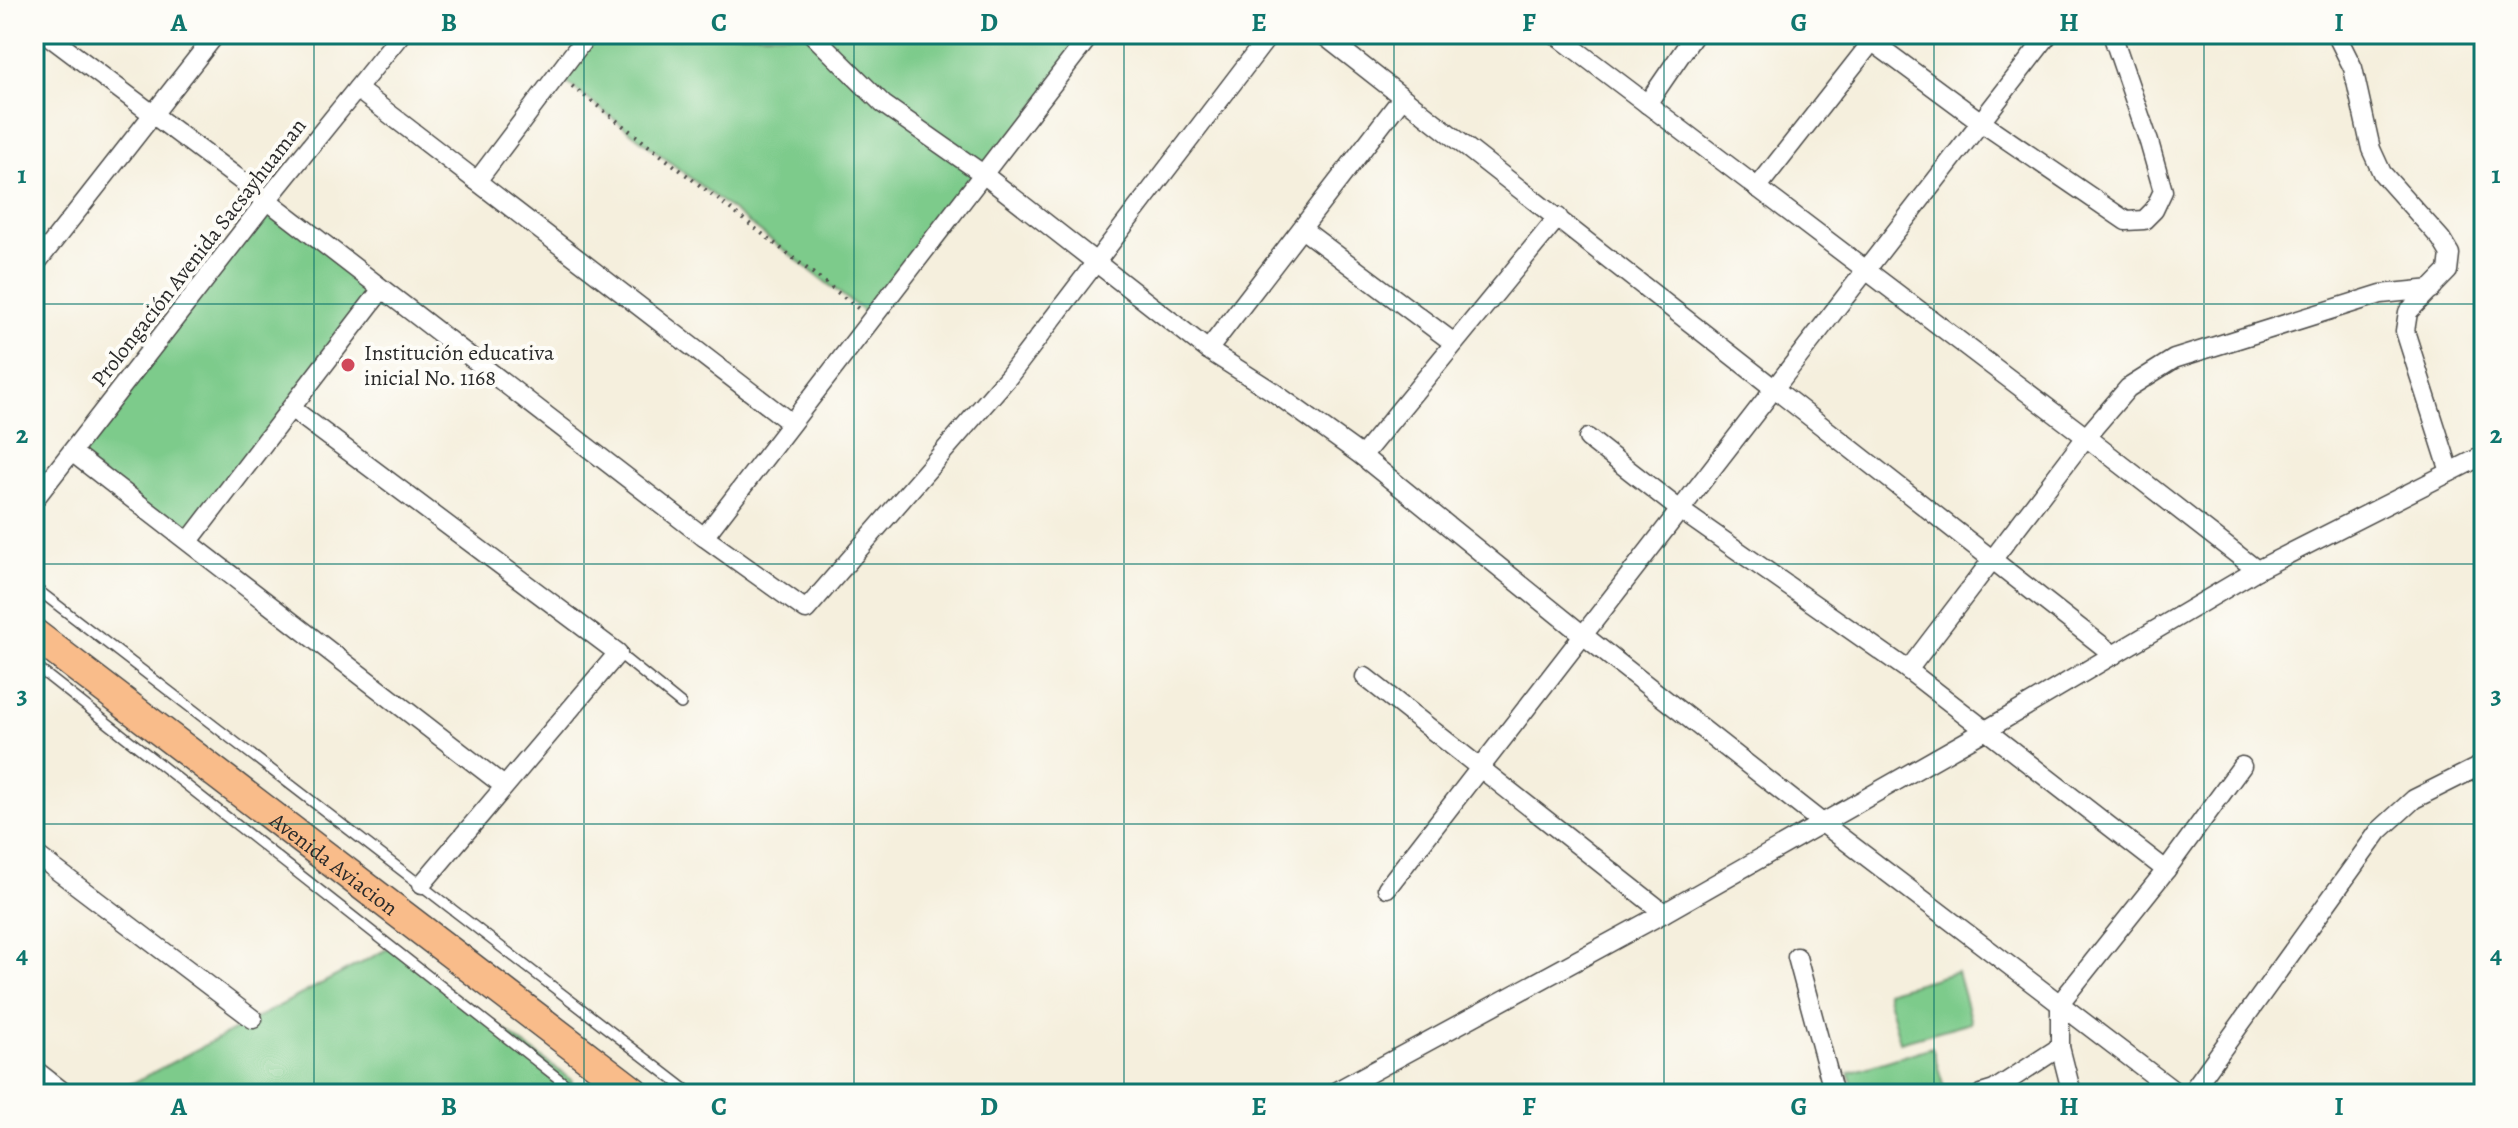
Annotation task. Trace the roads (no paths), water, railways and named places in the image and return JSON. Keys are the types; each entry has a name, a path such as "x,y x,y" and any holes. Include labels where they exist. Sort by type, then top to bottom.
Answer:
{"main road":[{"name":"Avenida Aviacion","path":"34,634 636,1094"}],"street":[{"path":"46,34 704,537 806,610 1009,376 1270,34"},
{"path":"34,266 216,34"},
{"name":"Prolongación Avenida Sacsayhuaman","path":"34,500 267,200 401,34"},
{"path":"477,181 588,34"},
{"path":"812,34 883,104 983,174 1208,350 1272,391 1362,456 1821,822 2178,1094"},
{"path":"704,537 1091,34"},
{"path":"1322,34 2114,655"},
{"path":"1555,34 2257,570"},
{"path":"1647,104 1695,34"},
{"path":"1387,888 1481,771 2049,34"},
{"path":"1757,188 1871,37 1981,122 2126,221 2144,220 2154,210 2163,191 2112,34"},
{"path":"2336,34 2353,68 2371,149 2382,173 2441,239 2450,254 2448,271 2408,312 2405,331 2450,472"},
{"path":"357,89 791,423"},
{"path":"1208,350 1402,98"},
{"path":"1362,456 1558,217"},
{"path":"1302,229 1454,343"},
{"path":"189,541 382,289"},
{"path":"1908,670 2086,437 2128,388 2174,359 2381,294 2432,289"},
{"path":"291,408 618,653 422,884"},
{"path":"1588,438 1680,510 1908,670 2166,870"},
{"path":"73,453 504,786"},
{"path":"1331,1094 1664,913 1986,730 2257,570 2484,455"},
{"path":"1365,677 1664,913"},
{"path":"2190,1094 2379,831 2414,799 2484,764"},
{"path":"2072,1094 2060,1047 2060,1003 2166,870 2242,766"},
{"path":"34,853 253,1019"},
{"path":"1797,957 1834,1094"},
{"path":"1981,1094 1994,1090 2060,1047"},
{"path":"34,1069 66,1094"}],"lane":[{"path":"34,587 692,1094"},
{"path":"618,653 681,704"},
{"path":"34,665 578,1094"}],"place":[{"name":"Institución educativa inicial No. 1168","path":"348,365"}]}
